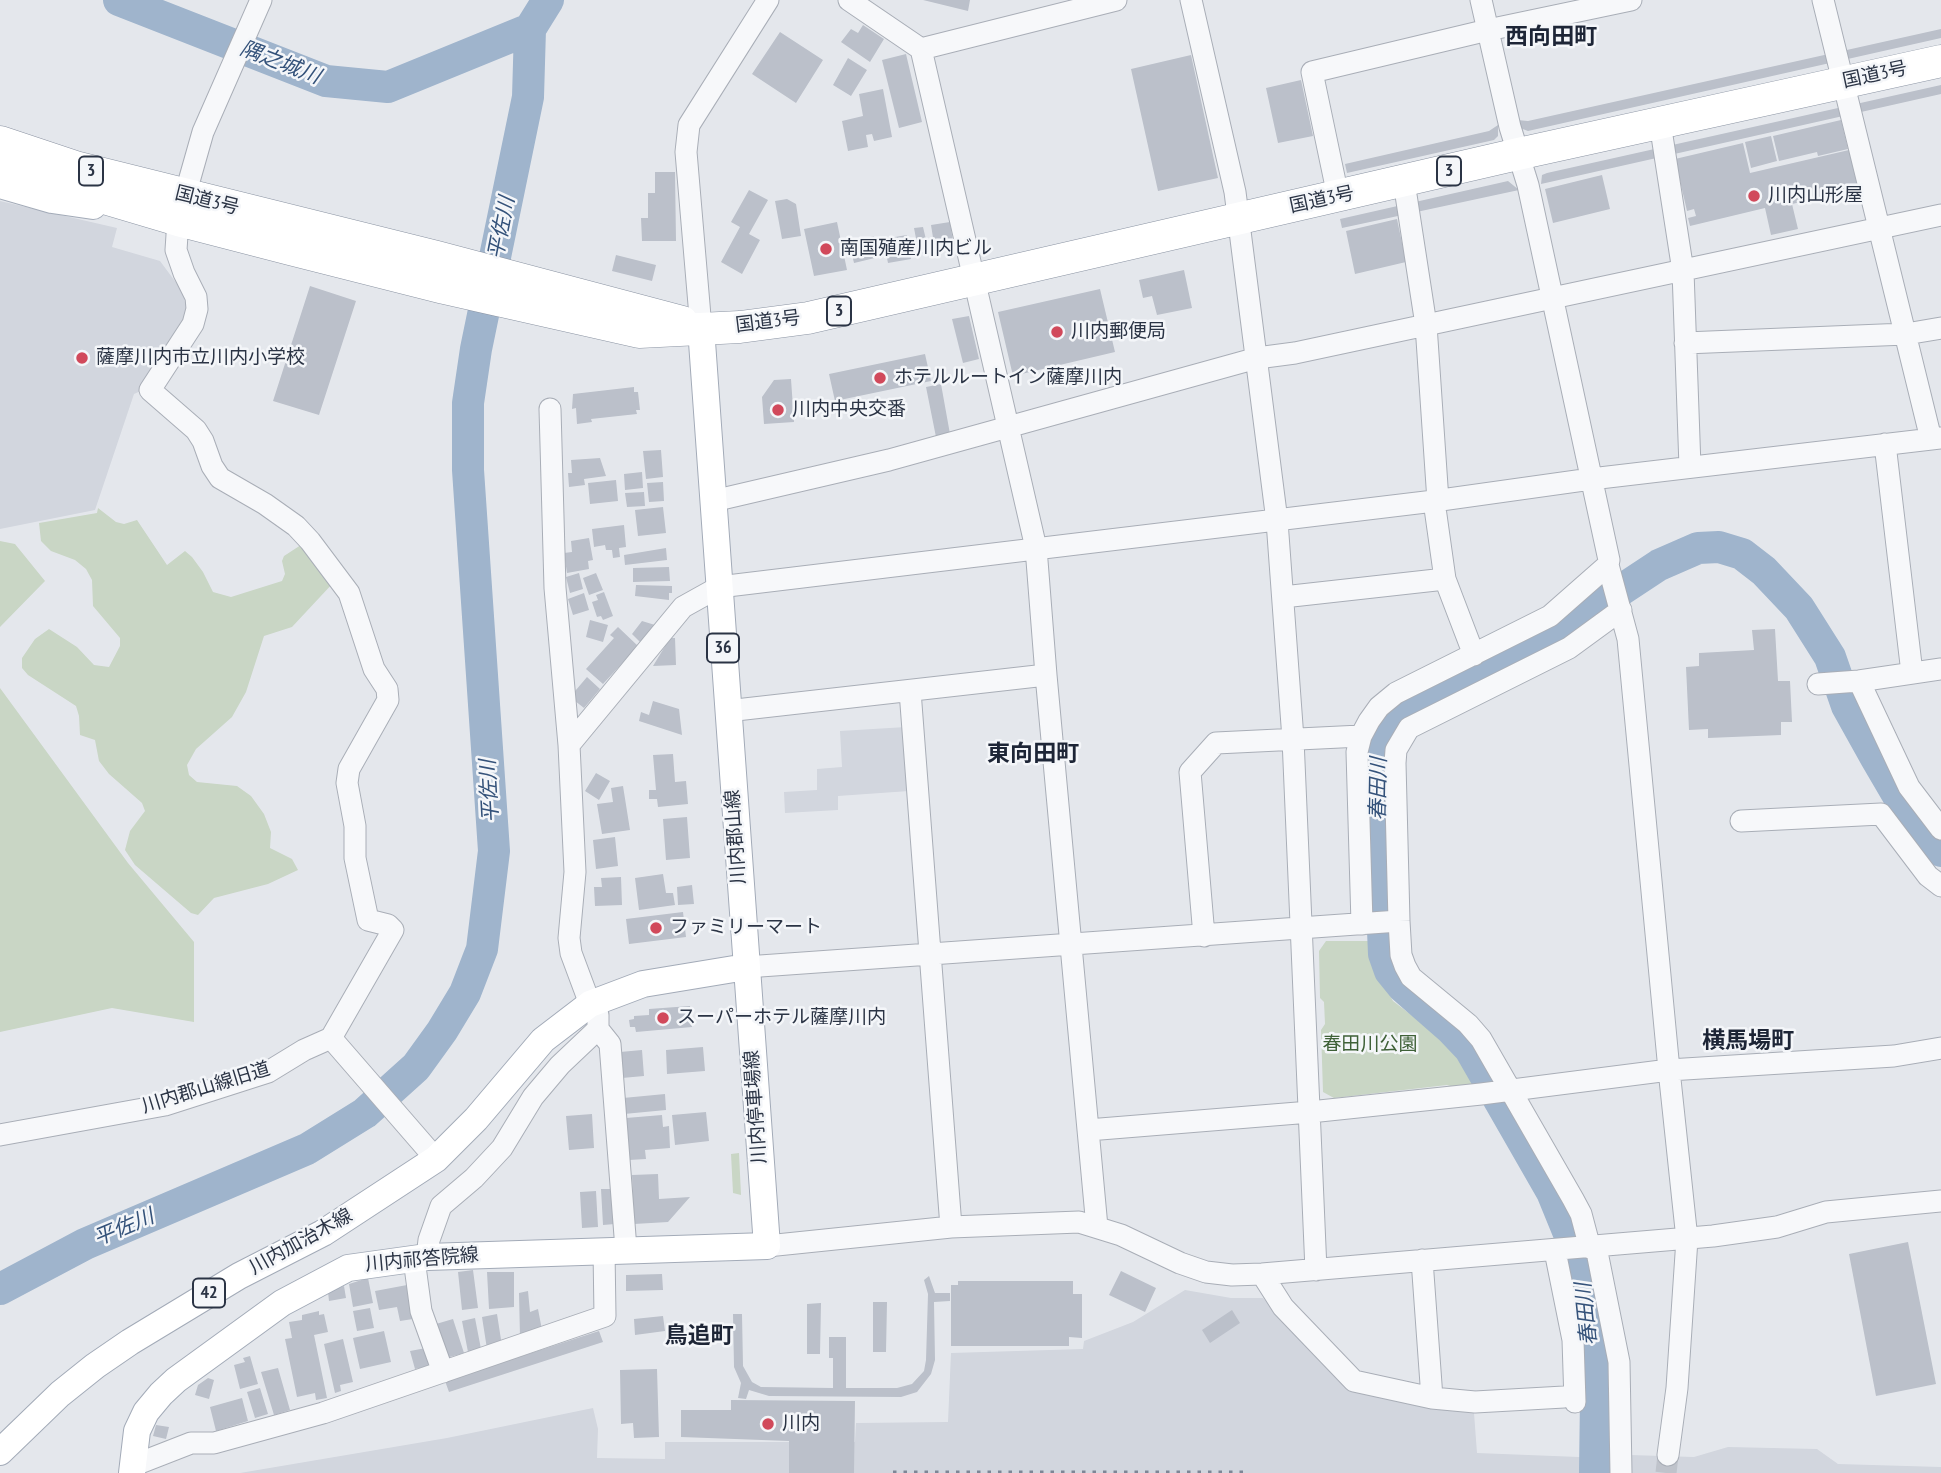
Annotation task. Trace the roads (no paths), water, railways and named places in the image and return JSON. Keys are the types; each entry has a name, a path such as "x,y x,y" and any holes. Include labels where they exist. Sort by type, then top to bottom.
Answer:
{"highway":[{"name":"国道3号","path":"0,167 181,208 437,257 536,296 639,332 740,327 808,318 1518,154 1941,61"},
{"name":"国道3号","path":"0,142 75,167 181,208 443,288 536,296"}],"main road":[{"path":"0,186 52,200 181,208"},
{"name":"川内郡山線","path":"701,328 746,967"},
{"path":"436,1159 475,1119 543,1040 593,1002 643,984 746,967"},
{"name":"川内停車場線","path":"746,967 767,1246"},
{"name":"川内加治木線","path":"0,1452 60,1394 121,1348 239,1276 323,1233 436,1159"},
{"name":"川内祁答院線","path":"132,1469 137,1431 146,1412 176,1380 282,1303 348,1268 420,1258 767,1246"}],"street":[{"path":"261,0 204,132 181,208 176,250 196,297 197,309 192,324 150,390 196,430 220,478 265,504 296,526 310,541 349,593 374,669 387,689 388,700 349,769 346,783 355,826 355,858 368,920 388,925 393,930 331,1038 436,1159"},
{"path":"701,328 686,152 689,125 768,0"},
{"path":"849,0 921,49 1036,548 1097,1227"},
{"path":"921,49 1115,0"},
{"path":"1191,0 1235,192 1277,521 1293,739 1315,1270"},
{"path":"1482,0 1518,154 1528,185 1609,570 1628,639 1688,1239 1677,1388 1668,1455"},
{"path":"1338,196 1312,72 1488,30 1631,0"},
{"path":"569,746 682,607 719,587 1277,521 1591,479 1936,438 1906,334 1823,0"},
{"path":"1660,123 1683,271 1690,467"},
{"path":"1404,182 1426,325 1436,501 1445,579 1474,655"},
{"path":"713,500 889,460 1257,358 1295,353 1941,215"},
{"path":"1685,343 1906,334 1941,328"},
{"path":"132,1469 191,1443 214,1443 323,1413 605,1316 615,1250 610,1044 598,1029 593,1002 571,953 569,938 575,872 569,746 555,588 550,494 550,409"},
{"path":"1885,444 1912,673"},
{"path":"1366,924 1357,752 1361,736 1379,707 1396,693 1550,616 1609,570"},
{"path":"1283,597 1445,579"},
{"path":"1621,608 1569,648 1409,728 1396,750 1395,763 1397,921 1401,955 1411,976 1468,1024 1481,1039 1581,1214 1619,1362 1621,1473"},
{"path":"1822,684 1941,669"},
{"path":"727,711 1046,676"},
{"path":"1856,681 1909,787 1941,829"},
{"path":"910,691 951,1227"},
{"path":"1204,936 1190,772 1216,743 1361,736"},
{"path":"1741,821 1881,814 1928,876 1941,886"},
{"path":"746,967 1301,930 1397,921"},
{"path":"443,1372 421,1311 420,1258 441,1206 474,1178 502,1148 533,1097 560,1065 598,1029"},
{"name":"川内郡山線旧道","path":"0,1135 165,1105 268,1072 304,1050 331,1038"},
{"path":"1088,1130 1310,1112 1669,1070 1894,1056 1941,1048"},
{"path":"767,1246 951,1227 1064,1221 1097,1227 1206,1272 1262,1274 1688,1239 1777,1227 1826,1212 1941,1201"},
{"path":"1262,1274 1283,1307 1354,1381 1432,1398 1475,1402 1570,1400 1573,1340 1557,1251"},
{"path":"1422,1260 1432,1398"}],"waterway":[{"name":"隅之城川","path":"119,0 326,81 388,87 530,29 548,0"},
{"name":"平佐川","path":"0,1289 85,1244 307,1149 365,1113 416,1067 465,993 482,949 494,851 468,470 468,403 476,349 528,97 530,29"},
{"name":"春田川","path":"1595,1473 1596,1398 1581,1263 1552,1192 1470,1049 1403,987 1390,971 1384,954 1377,752 1394,717 1518,658 1659,565 1698,548 1719,547 1742,554 1764,571 1799,608 1830,657 1847,706 1876,758 1914,823 1941,851"}],"tunnel":[{"path":"1666,1473 1668,1455"}],"railway":[{"path":"893,1473 1243,1473"}],"place":[{"name":"川内山形屋","path":"1754,196"},
{"name":"南国殖産川内ビル","path":"826,249"},
{"name":"川内郵便局","path":"1057,332"},
{"name":"薩摩川内市立川内小学校","path":"82,358"},
{"name":"ホテルルートイン薩摩川内","path":"880,378"},
{"name":"川内中央交番","path":"778,410"},
{"name":"ファミリーマート","path":"656,928"},
{"name":"スーパーホテル薩摩川内","path":"663,1018"},
{"name":"川内","path":"768,1424"}],"district":[{"name":"西向田町","path":"1551,37"},
{"name":"東向田町","path":"1033,754"},
{"name":"横馬場町","path":"1748,1041"},
{"name":"鳥追町","path":"699,1336"}],"park label":[{"name":"春田川公園","path":"1370,1045"}]}
